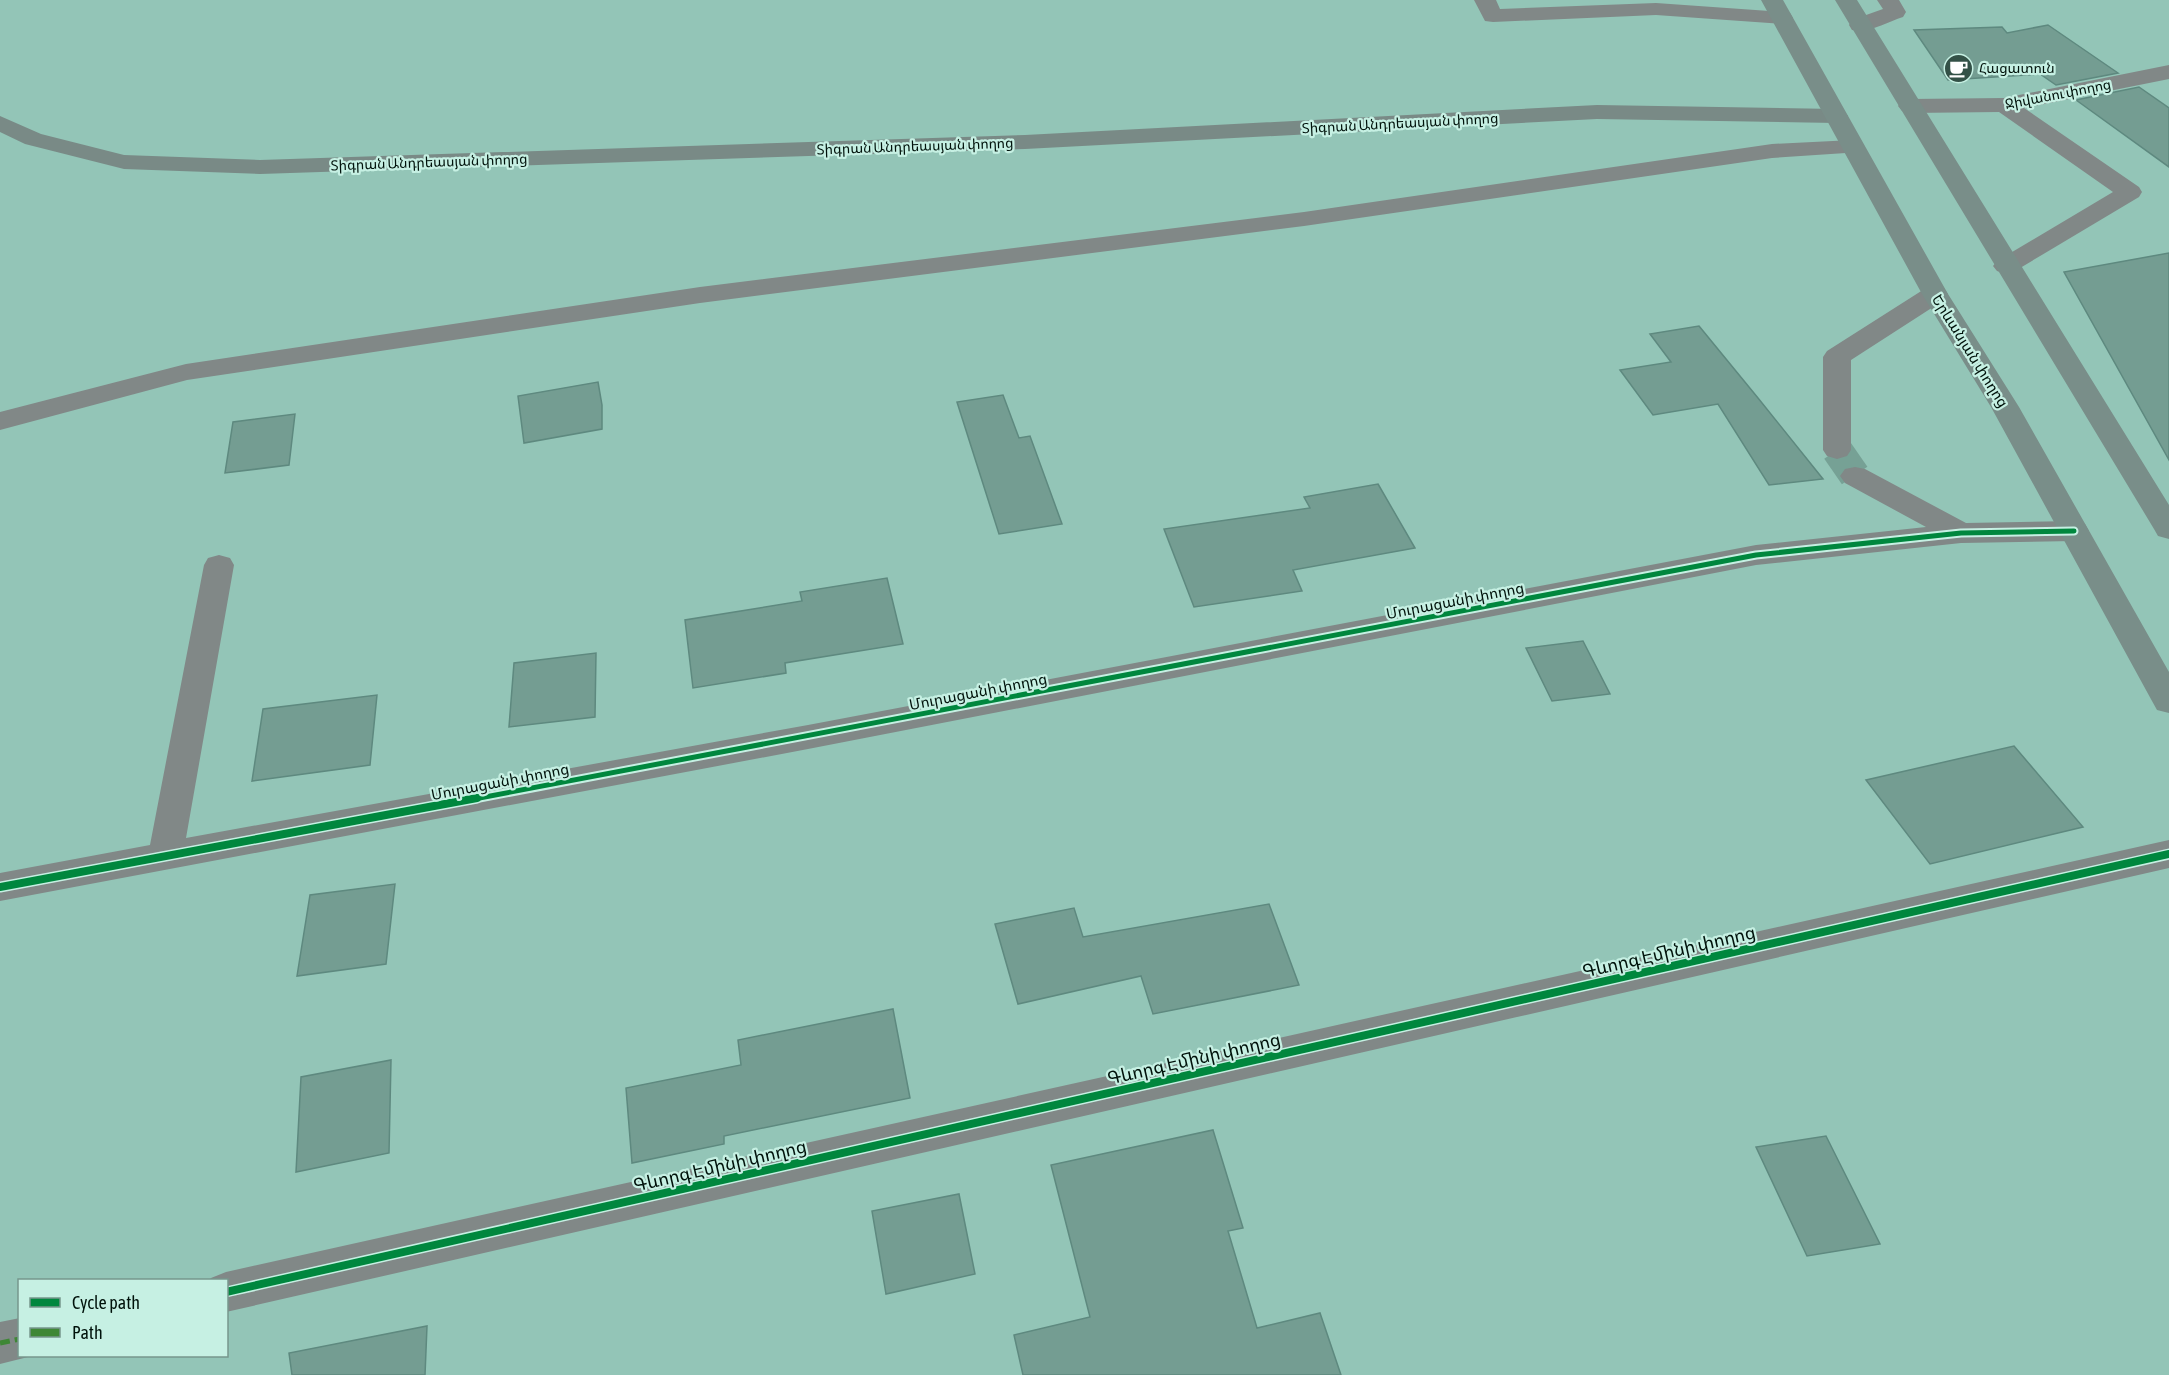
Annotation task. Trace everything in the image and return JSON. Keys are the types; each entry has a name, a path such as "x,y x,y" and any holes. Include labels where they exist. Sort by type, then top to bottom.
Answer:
{"highway":[{"path":"1846,0 2169,529"},
{"name":"Երևանյան փողոց","path":"1777,9 1935,294 2005,407 2169,701"}],"main road":[{"name":"Տիգրան Անդրեասյան փողոց","path":"0,123 33,139 124,162 260,168 1025,142 1598,112 1836,116"}],"street":[{"path":"1485,0 1493,16 1656,9 1777,9"},
{"path":"1860,25 1895,12 1888,0"},
{"name":"Ջիվանու փողոց","path":"1910,105 2004,105 2169,72"},
{"path":"2004,105 2130,192 2007,266"},
{"path":"0,421 186,372 688,296 1304,219 1772,151 1852,147"},
{"path":"1837,450 1838,357 1935,294"},
{"path":"1855,476 1961,533"},
{"name":"Մուրացանի փողոց","path":"0,887 165,858 1756,555 1961,533 2074,531"},
{"path":"165,858 219,565"},
{"name":"Գևորգ Էմինի փողոց","path":"228,1292 2169,855"},
{"path":"0,1343 18,1339"}],"building":[{"path":"2048,25 2118,73 2056,85 2040,74 1948,80 1914,30 2002,27 2007,33"},
{"path":"2139,87 2169,108 2169,167 2076,100"},
{"path":"2169,253 2169,460 2064,272"},
{"path":"1699,326 1823,479 1769,485 1718,404 1653,415 1620,370 1671,362 1650,334"},
{"path":"598,382 602,405 602,429 524,443 518,396"},
{"path":"1003,395 1019,438 1030,436 1062,524 999,534 957,402"},
{"path":"295,414 289,465 225,473 233,422"},
{"path":"1378,484 1415,548 1293,570 1302,591 1194,607 1164,529 1310,508 1304,497"},
{"path":"887,578 903,644 785,663 786,673 693,688 685,620 802,601 800,592"},
{"path":"1583,641 1610,694 1552,701 1526,648"},
{"path":"596,653 595,717 509,727 514,663"},
{"path":"377,695 370,765 252,781 263,709"},
{"path":"2014,746 2083,827 1930,864 1866,780"},
{"path":"395,884 386,964 297,976 310,895"},
{"path":"1269,904 1299,985 1153,1014 1141,976 1018,1004 995,924 1074,908 1083,937"},
{"path":"893,1009 910,1098 724,1136 724,1144 632,1163 626,1088 741,1065 738,1040"},
{"path":"391,1060 389,1153 296,1172 301,1077"},
{"path":"1213,1130 1243,1228 1228,1231 1257,1328 1320,1313 1341,1375 1023,1375 1014,1335 1090,1317 1051,1165"},
{"path":"1826,1136 1880,1244 1807,1256 1756,1147"},
{"path":"959,1194 975,1274 886,1294 872,1211"},
{"path":"427,1326 425,1375 292,1375 289,1353"}],"tunnel":[{"path":"1837,450 1855,476"}],"marked path":[{"path":"0,1343 18,1339"}],"cycle path":[{"path":"0,887 808,737 1756,555 1961,533 2074,531"},
{"path":"228,1292 2169,854"}],"place":[{"name":"Հացատուն","path":"1958,68"}]}
